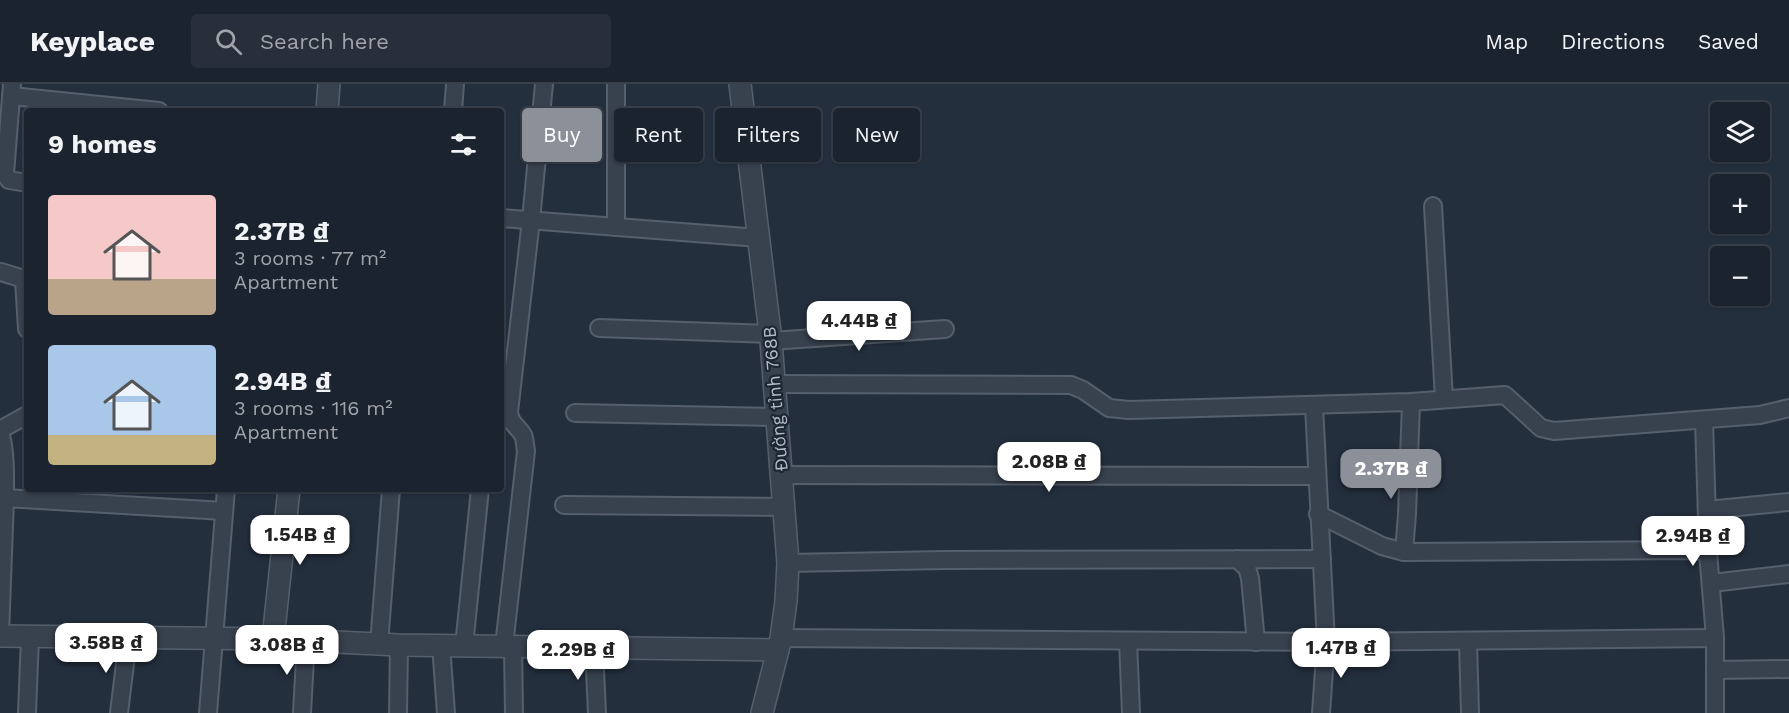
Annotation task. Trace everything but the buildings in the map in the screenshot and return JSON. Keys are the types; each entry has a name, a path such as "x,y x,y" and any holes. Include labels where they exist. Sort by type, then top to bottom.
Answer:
{"street":[{"path":"327,108 329,84"},
{"path":"453,108 455,84"},
{"path":"514,713 509,646 526,451 523,435 513,425 509,412 544,84"},
{"path":"616,84 616,227"},
{"name":"Đường tỉnh 768B","path":"740,84 770,337 788,563 780,644 762,713"},
{"path":"24,182 9,180 5,174 11,90 138,108"},
{"path":"1433,206 1444,399"},
{"path":"504,218 759,238"},
{"path":"1,272 24,279"},
{"path":"599,328 770,337 945,329"},
{"path":"774,384 1071,385 1083,390 1109,408 1129,410 1314,406 1505,395 1541,428 1554,431 1760,415 1789,408"},
{"path":"1404,552 1411,402"},
{"path":"1314,406 1326,642 1321,713"},
{"path":"575,413 777,417"},
{"path":"24,417 0,431 5,473 0,636 273,639 594,648 780,644 1715,638"},
{"path":"1704,420 1708,552 1715,638 1715,713"},
{"path":"781,476 1317,476"},
{"path":"208,713 226,492"},
{"path":"273,639 289,492"},
{"path":"391,492 389,644 398,713"},
{"path":"464,646 480,492"},
{"path":"5,498 224,511"},
{"path":"1707,510 1789,502"},
{"path":"564,505 784,507"},
{"path":"1318,514 1382,546 1404,552 1692,550 1708,552"},
{"path":"788,563 944,560 1322,559"},
{"path":"1237,560 1247,568 1250,578 1256,642"},
{"path":"1712,583 1789,574"},
{"path":"27,713 30,637"},
{"path":"119,713 128,639"},
{"path":"302,713 306,640"},
{"path":"1128,641 1131,713"},
{"path":"1468,641 1470,713"},
{"path":"441,645 446,713"},
{"path":"594,648 597,713"},
{"path":"1715,670 1789,669"}]}
